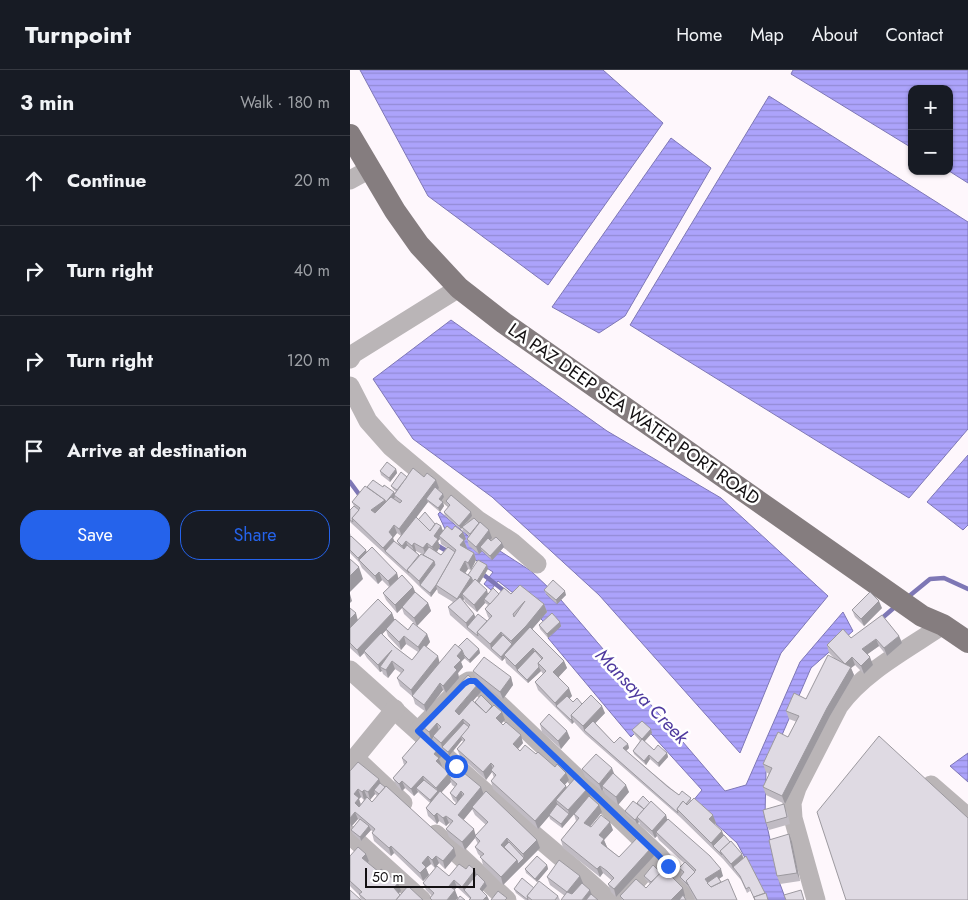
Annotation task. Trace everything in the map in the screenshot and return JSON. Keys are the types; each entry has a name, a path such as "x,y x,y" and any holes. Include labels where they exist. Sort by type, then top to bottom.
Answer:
{"main road":[{"name":"LA PAZ DEEP SEA WATER PORT ROAD","path":"350,135 395,211 419,245 459,288 504,323 922,616 944,625 968,642"}],"street":[{"path":"350,180 370,169"},
{"path":"350,359 353,354 459,288"},
{"path":"350,386 368,421 391,446 478,520 512,542 537,564"},
{"path":"816,900 793,818 792,803 797,788 839,706 847,695 881,667 944,625"},
{"path":"350,670 609,900"},
{"path":"418,731 464,684 469,681 475,681 659,856 668,866 689,900"},
{"path":"394,709 353,761 420,819 502,899"},
{"path":"920,774 968,817"},
{"path":"350,835 422,900"},
{"path":"620,900 659,856"}],"water":[{"path":"360,70 603,70 663,123 548,285 428,196"},
{"path":"793,70 968,70 968,183 953,174 953,85 908,85 908,146 791,74"},
{"path":"769,96 968,222 968,429 909,498 630,325"},
{"path":"671,138 711,168 625,316 599,333 552,307"},
{"path":"451,320 607,431 721,498 828,596 781,653 740,753 599,595 492,497 413,439 373,379"},
{"path":"968,455 968,525 963,530 927,502"},
{"path":"440,512 474,541 470,546 479,554 482,551 492,560 500,551 531,571 550,589 546,594 557,604 561,600 725,791 746,785 800,662 843,612 853,631 811,668 766,772 765,817 780,884 786,900 768,900 737,843 692,802 702,790 643,725 631,737 548,638 561,626 546,624 541,619 546,612 518,597 498,581 491,590 484,584 493,572 479,563 445,529 438,514"},
{"path":"968,753 968,782 950,766"}],"building":[{"path":"387,462 396,469 389,478 380,471"},
{"path":"413,468 424,477 427,473 436,480 399,529 394,525 389,532 393,537 383,548 352,518 360,508 352,502 365,486 385,500 371,510 375,513 391,497 400,503 402,501 394,495"},
{"path":"401,472 407,477 397,490 391,486"},
{"path":"373,480 394,492 386,502 367,487"},
{"path":"435,487 443,494 439,499 443,502 438,508 426,499"},
{"path":"451,495 471,512 459,526 444,512 450,505 446,501"},
{"path":"354,506 359,510 352,518 353,522 350,520 350,510"},
{"path":"425,512 435,524 430,531 418,520"},
{"path":"416,517 430,531 436,523 441,526 434,536 438,539 432,547 427,543 423,548 414,543 412,546 406,541 402,546 397,541"},
{"path":"474,518 479,523 470,534 462,527"},
{"path":"480,522 489,530 476,547 467,539"},
{"path":"447,526 452,530 455,526 463,532 459,536 464,540 460,545 474,553 468,563 465,561 460,570 471,577 457,599 436,585 456,550 439,536"},
{"path":"351,536 366,550 358,558 350,550"},
{"path":"496,537 502,543 490,556 480,547 488,538 491,541"},
{"path":"394,541 404,549 407,545 419,555 407,570 409,573 385,551"},
{"path":"372,547 397,573 388,581 379,572 375,576 359,560"},
{"path":"429,547 441,555 448,547 455,552 430,593 420,585 435,565 434,561 423,555"},
{"path":"421,554 434,561 419,581 407,570"},
{"path":"350,559 359,567 350,576"},
{"path":"478,560 487,565 477,581 475,579 473,581 468,575"},
{"path":"402,575 413,587 395,605 383,593"},
{"path":"475,579 487,590 474,605 462,594"},
{"path":"553,580 565,591 556,600 544,590"},
{"path":"520,585 544,604 511,641 501,632 490,644 477,632 492,616 485,609 504,588 511,594","holes":["525,601 514,617 513,614"]},
{"path":"493,588 499,594 490,604 484,599"},
{"path":"415,592 428,603 414,618 402,607"},
{"path":"870,592 879,601 861,619 852,610"},
{"path":"460,597 474,614 466,623 448,607"},
{"path":"378,599 392,613 357,650 350,643 350,628"},
{"path":"350,608 356,613 350,619"},
{"path":"552,613 560,622 547,634 539,625"},
{"path":"478,614 487,621 477,632 478,636 467,627"},
{"path":"882,615 899,636 884,648 876,639 862,649 870,657 861,666 852,657 845,664 827,645 843,629 851,638"},
{"path":"395,619 408,630 413,623 427,634 418,647 404,636 399,642 386,629"},
{"path":"530,627 564,661 553,672 569,688 555,703 535,682 546,671 538,663 543,658 533,648 515,666 504,655"},
{"path":"381,633 412,660 424,645 438,656 411,690 397,678 404,670 392,661 386,670 380,667 392,650 378,665 364,651"},
{"path":"503,635 512,644 501,657 491,648"},
{"path":"467,638 479,649 469,660 458,647"},
{"path":"455,644 462,650 457,656 461,660 454,667 457,670 443,686 440,683 424,705 412,696"},
{"path":"535,651 542,659 538,663 539,667 527,680 517,670"},
{"path":"828,655 851,667 827,708 782,796 763,787 772,768 763,764 778,732 788,737 799,716 786,711 794,693 806,699"},
{"path":"484,657 511,677 500,692 473,671"},
{"path":"468,675 478,684 455,711 459,715 472,700 486,713 494,705 502,712 496,718 503,725 506,722 521,735 513,744 520,751 525,745 536,754 538,752 555,767 557,764 566,773 560,780 566,786 535,821 491,781 496,775 491,770 494,766 491,763 483,772 457,749 465,740 461,736 470,725 463,719 441,743 433,736 441,727 437,723 429,732 422,726"},
{"path":"481,695 492,706 486,713 475,702"},
{"path":"591,695 602,706 583,726 571,715"},
{"path":"567,696 573,702 577,698 582,704 571,715 571,720 556,706"},
{"path":"549,714 567,731 558,741 540,724"},
{"path":"593,721 614,743 620,737 628,744 623,748 668,787 679,795 682,791 691,798 686,804 683,801 677,809 678,813 584,730"},
{"path":"642,721 651,729 642,739 632,730"},
{"path":"464,723 469,727 448,752 442,747"},
{"path":"422,735 438,749 434,754 439,758 436,761 449,773 436,788 423,776 411,789 402,781 399,784 393,778 407,762 402,758"},
{"path":"879,736 968,818 968,900 846,900 817,812"},
{"path":"642,739 654,750 658,745 667,753 658,763 649,755 644,761 633,751"},
{"path":"596,754 612,768 599,784 582,769"},
{"path":"358,762 379,779 368,792 364,790 362,792 358,789 354,794 359,798 355,803 359,807 367,797 372,802 386,786 454,848 443,861 436,856 432,860 428,856 422,863 426,867 420,873 391,846 389,848 372,833 375,829 355,812 350,818 350,771"},
{"path":"458,768 481,787 458,815 474,829 462,842 446,829 453,821 446,816 443,818 437,813 434,816 426,808 440,791 455,805 464,794 461,791 456,798 450,793 457,784 450,778"},
{"path":"613,773 626,785 616,797 602,786"},
{"path":"576,777 588,788 568,810 556,800"},
{"path":"424,780 438,791 430,800 416,788"},
{"path":"380,783 385,787 379,794 374,790"},
{"path":"486,791 537,840 523,854 507,838 501,845 517,860 501,877 480,857 484,854 475,847 480,841 475,836 488,822 472,807"},
{"path":"589,796 599,805 584,823 591,827 601,815 610,822 599,835 604,839 601,843 619,857 638,837 651,848 614,889 608,884 614,878 607,871 600,866 597,869 561,840 579,818 574,814"},
{"path":"643,796 650,803 644,809 637,803"},
{"path":"694,798 713,815 709,819 722,831 711,843 677,809 683,801 687,805"},
{"path":"633,801 644,809 635,820 625,811"},
{"path":"651,801 666,815 652,831 637,817"},
{"path":"557,804 569,814 561,824 549,815"},
{"path":"784,804 787,817 766,823 763,810"},
{"path":"360,819 369,826 360,837 351,830"},
{"path":"668,819 710,856 721,869 705,879 711,887 728,879 737,900 697,900 686,881 696,870 656,832"},
{"path":"789,834 797,873 777,876 769,840"},
{"path":"724,835 730,842 720,851 722,855 713,846"},
{"path":"731,841 742,854 731,864 720,851"},
{"path":"509,842 524,858 518,864 517,860 504,847"},
{"path":"358,847 366,854 362,858 379,872 381,869 398,883 394,888 400,895 396,900 366,900 359,894 362,892 350,881 350,856"},
{"path":"537,856 547,865 535,879 525,869"},
{"path":"746,856 765,893 754,897 755,900 749,887 746,889 733,867"},
{"path":"559,860 580,876 567,892 547,877"},
{"path":"685,862 695,872 686,881 688,885 680,877 684,872 679,868"},
{"path":"459,864 466,869 469,865 475,870 462,887 454,880 449,886 455,890 447,900 432,900 430,898 434,893 423,883 437,866 449,876"},
{"path":"653,865 661,873 651,882 644,876"},
{"path":"664,869 683,888 671,900 624,900 620,896 636,879 646,888"},
{"path":"477,874 485,882 480,889 487,896 483,900 469,900 471,898 464,890"},
{"path":"717,876 721,882 711,887 707,883"},
{"path":"522,878 534,888 527,896 528,900 514,889"},
{"path":"539,881 558,896 555,900 532,900 527,896"},
{"path":"582,883 590,890 582,900 561,900 567,892 572,894"},
{"path":"408,886 423,900 396,900"},
{"path":"350,890 361,900 350,900"},
{"path":"801,890 804,900 786,900 784,895"},
{"path":"498,891 507,898 505,900 491,900"},
{"path":"766,893 768,900 755,900 754,897"},
{"path":"591,894 598,900 586,900"},
{"path":"683,895 686,900 679,900"},
{"path":"460,896 465,900 457,900"}],"waterway":[{"name":"Mansaya Creek","path":"350,482 361,497"},
{"name":"Mansaya Creek","path":"435,544 450,553"},
{"name":"Mansaya Creek","path":"480,572 507,593"},
{"path":"908,597 930,579 944,578 968,589"},
{"path":"881,619 896,606"}],"route":[{"path":"456,766 418,731 464,684 469,681 475,681 668,866"}]}
